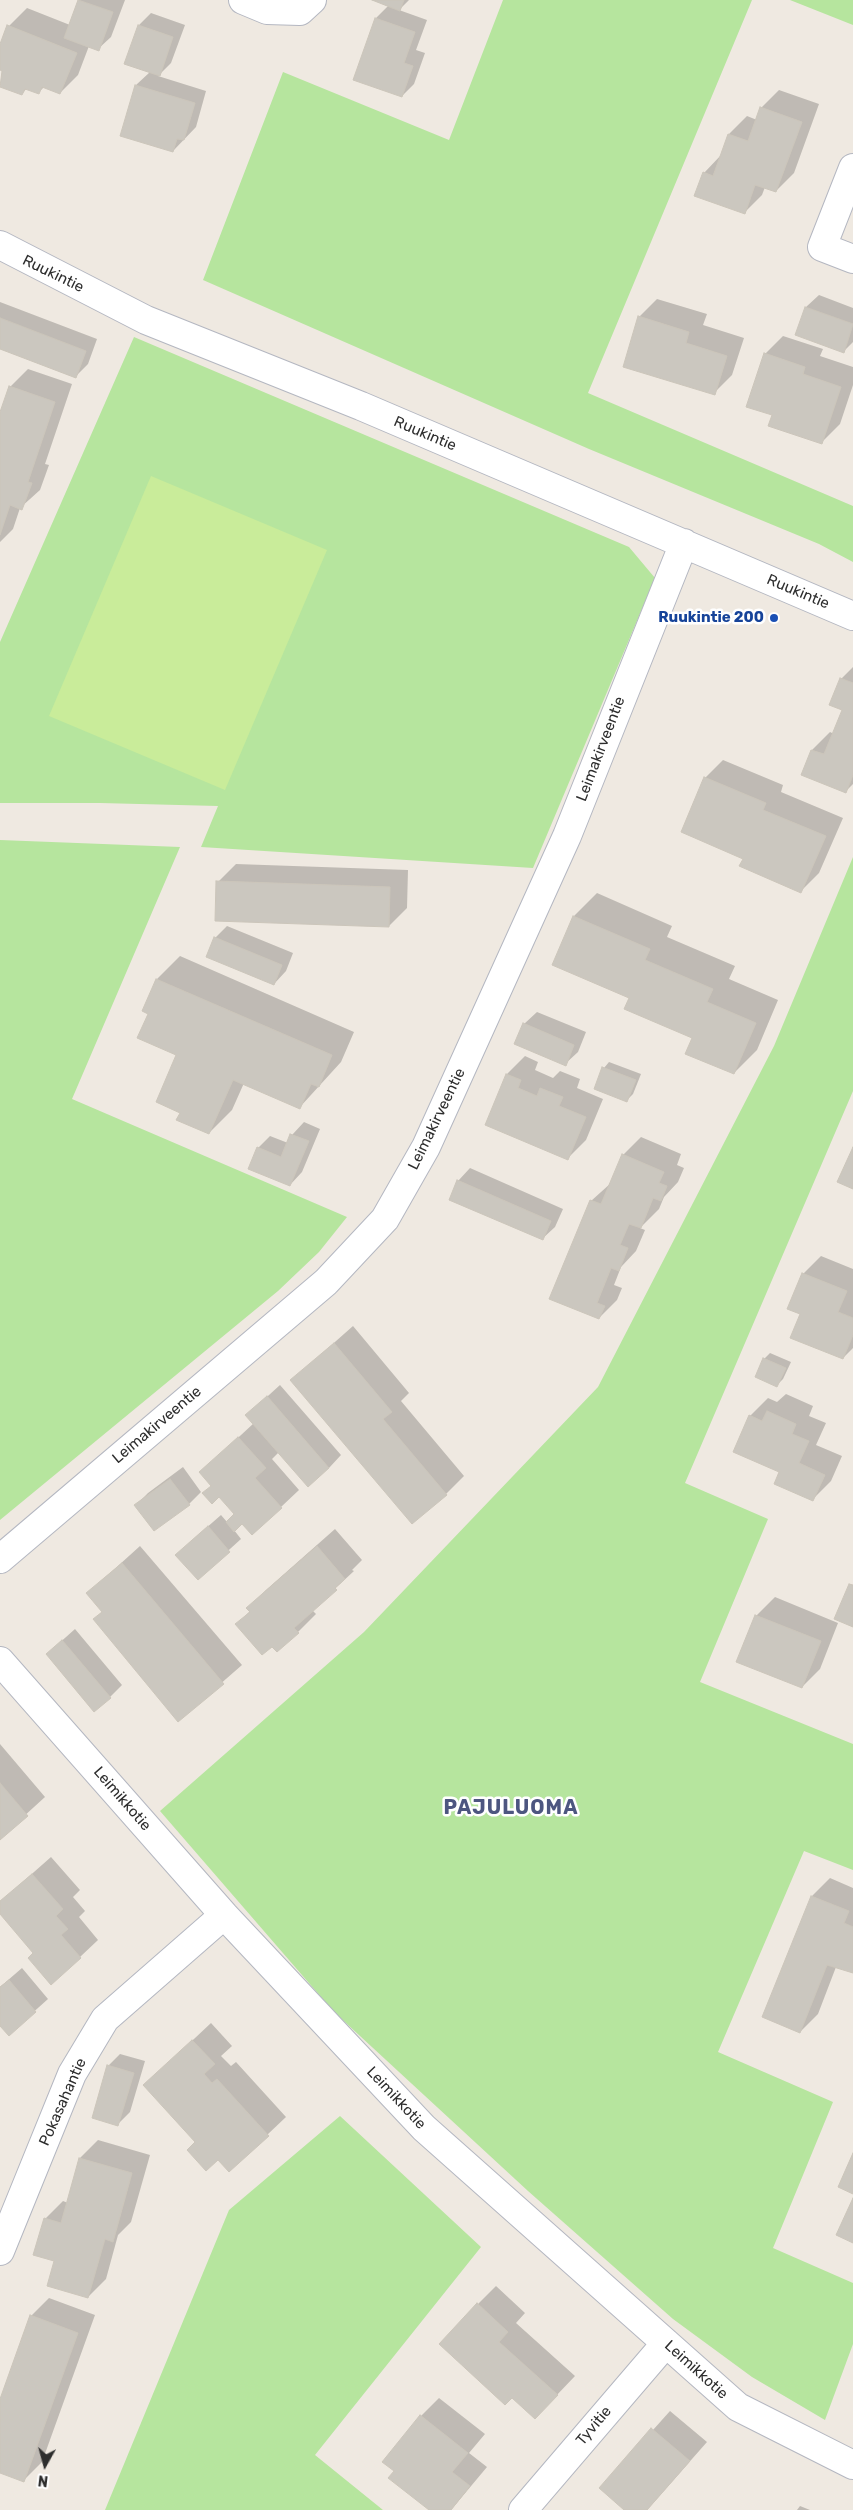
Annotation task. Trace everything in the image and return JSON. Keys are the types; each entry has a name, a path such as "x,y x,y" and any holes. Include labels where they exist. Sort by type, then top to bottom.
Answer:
{"street":[{"path":"243,0 267,10 300,11 312,0"},
{"path":"853,168 822,246 853,259"},
{"name":"Ruukintie","path":"0,245 146,320 361,406 853,616"},
{"name":"Leimakirveentie","path":"0,1559 326,1282 385,1219 426,1147 567,836 684,543"},
{"name":"Leimikkotie","path":"0,1661 224,1915 424,2128 738,2407 853,2465"},
{"name":"Pokasahantie","path":"0,2251 72,2074 106,2019 224,1915"},
{"name":"Tyvitie","path":"523,2510 666,2343"}],"green space":[{"path":"503,0 752,0 588,393 853,506 853,562 819,544 589,449 203,280 283,72 449,140"},
{"path":"790,0 853,0 853,25"},
{"path":"134,337 629,547 655,578 533,868 201,847 218,806 0,803 0,642"},
{"path":"151,476 327,550 225,790 49,716"},
{"path":"0,840 180,847 72,1099 347,1217 319,1252 278,1291 0,1520"},
{"path":"853,857 853,1091 685,1483 768,1519 700,1682 853,1744 853,1870 804,1851 718,2052 833,2102 773,2248 853,2283 853,2344 825,2420 752,2377 673,2319 528,2191 334,2012 160,1811 364,1632 598,1387 774,1046"},
{"path":"340,2116 481,2247 315,2455 383,2510 105,2510 229,2210"}],"building":[{"path":"78,0 113,12 99,51 64,38"},
{"path":"372,0 404,0 400,11"},
{"path":"375,18 415,32 404,63 413,66 402,97 353,80"},
{"path":"7,25 77,53 60,94 42,87 39,94 25,89 22,95 0,87 2,71 0,70 0,44"},
{"path":"138,25 173,37 160,76 124,64"},
{"path":"135,85 195,103 184,140 177,139 173,152 120,136"},
{"path":"760,107 802,122 776,192 755,185 745,214 694,196 703,172 713,176 728,134 748,141"},
{"path":"805,307 853,324 844,353 795,335"},
{"path":"638,316 689,332 686,343 727,356 715,395 623,367"},
{"path":"0,318 86,351 76,378 0,349"},
{"path":"764,353 805,367 803,374 841,387 822,444 768,426 772,415 746,407"},
{"path":"9,386 55,402 28,482 32,483 22,510 10,505 0,535 0,412"},
{"path":"840,678 853,683 853,775 846,793 801,775 811,750 824,754 842,710 829,705"},
{"path":"704,777 766,803 763,810 826,836 801,893 739,866 743,859 681,832"},
{"path":"216,881 390,887 389,927 215,921"},
{"path":"573,916 650,949 645,960 713,989 707,1002 756,1023 734,1074 685,1054 692,1038 624,1009 629,998 552,965"},
{"path":"214,937 282,965 274,985 206,957"},
{"path":"156,979 332,1055 319,1087 311,1084 300,1109 233,1080 209,1134 176,1120 180,1113 156,1102 176,1055 137,1038 148,1014 142,1011"},
{"path":"523,1023 574,1045 566,1066 514,1044"},
{"path":"602,1067 636,1080 627,1102 594,1089"},
{"path":"506,1074 521,1080 518,1088 537,1096 540,1088 563,1097 559,1106 586,1117 568,1160 485,1125"},
{"path":"290,1134 309,1141 290,1186 248,1169 257,1147 281,1157"},
{"path":"853,1147 853,1189 837,1182"},
{"path":"622,1154 664,1172 659,1183 667,1186 661,1201 653,1198 641,1228 629,1224 620,1245 628,1248 619,1271 611,1268 597,1303 605,1306 599,1319 549,1299 590,1200 601,1204"},
{"path":"457,1180 551,1221 543,1240 449,1200"},
{"path":"802,1273 847,1291 838,1312 853,1318 853,1335 843,1359 790,1338 800,1314 787,1309"},
{"path":"334,1343 392,1412 383,1419 447,1495 412,1524 290,1380"},
{"path":"763,1358 786,1368 777,1387 755,1377"},
{"path":"267,1396 329,1468 308,1487 245,1415"},
{"path":"767,1411 796,1424 792,1434 809,1441 799,1463 825,1475 813,1501 774,1484 779,1472 733,1452 749,1415 762,1421"},
{"path":"238,1437 266,1468 255,1478 282,1508 252,1535 242,1524 234,1532 226,1522 234,1514 219,1497 212,1504 202,1493 211,1486 199,1472"},
{"path":"170,1479 190,1505 154,1531 134,1505"},
{"path":"208,1526 230,1552 198,1580 175,1555"},
{"path":"317,1546 345,1579 335,1588 337,1590 294,1628 299,1633 277,1652 272,1647 262,1655 235,1624 250,1612 246,1608"},
{"path":"122,1563 224,1684 178,1722 93,1619 102,1612 86,1593"},
{"path":"849,1584 853,1585 853,1627 834,1619"},
{"path":"755,1615 821,1641 802,1688 736,1662"},
{"path":"62,1640 111,1698 94,1712 46,1654"},
{"path":"0,1783 28,1816 0,1840"},
{"path":"32,1874 63,1909 56,1916 68,1929 61,1935 81,1958 51,1985 28,1958 33,1953 0,1914 0,1901"},
{"path":"811,1896 849,1911 844,1923 853,1927 853,1973 827,1965 800,2033 762,2017"},
{"path":"9,1980 36,2012 9,2036 0,2026 0,1987"},
{"path":"192,2040 215,2064 204,2074 212,2083 217,2079 269,2136 229,2172 218,2160 206,2171 187,2150 195,2142 143,2085"},
{"path":"107,2065 134,2073 118,2126 92,2118"},
{"path":"853,2153 853,2194 838,2187"},
{"path":"79,2158 132,2173 113,2242 105,2239 88,2298 47,2286 54,2261 33,2255 44,2218 61,2223"},
{"path":"853,2198 853,2243 836,2235"},
{"path":"477,2303 508,2332 499,2342 558,2395 535,2419 512,2398 505,2405 439,2344"},
{"path":"30,2315 78,2333 24,2482 0,2473 0,2399"},
{"path":"420,2415 468,2453 452,2472 470,2486 451,2510 429,2510 388,2478 394,2471 382,2462"},
{"path":"651,2428 690,2461 647,2510 624,2510 599,2488"}],"place":[{"name":"Ruukintie 200","path":"774,618"}],"district":[{"name":"PAJULUOMA","path":"511,1808"}]}
